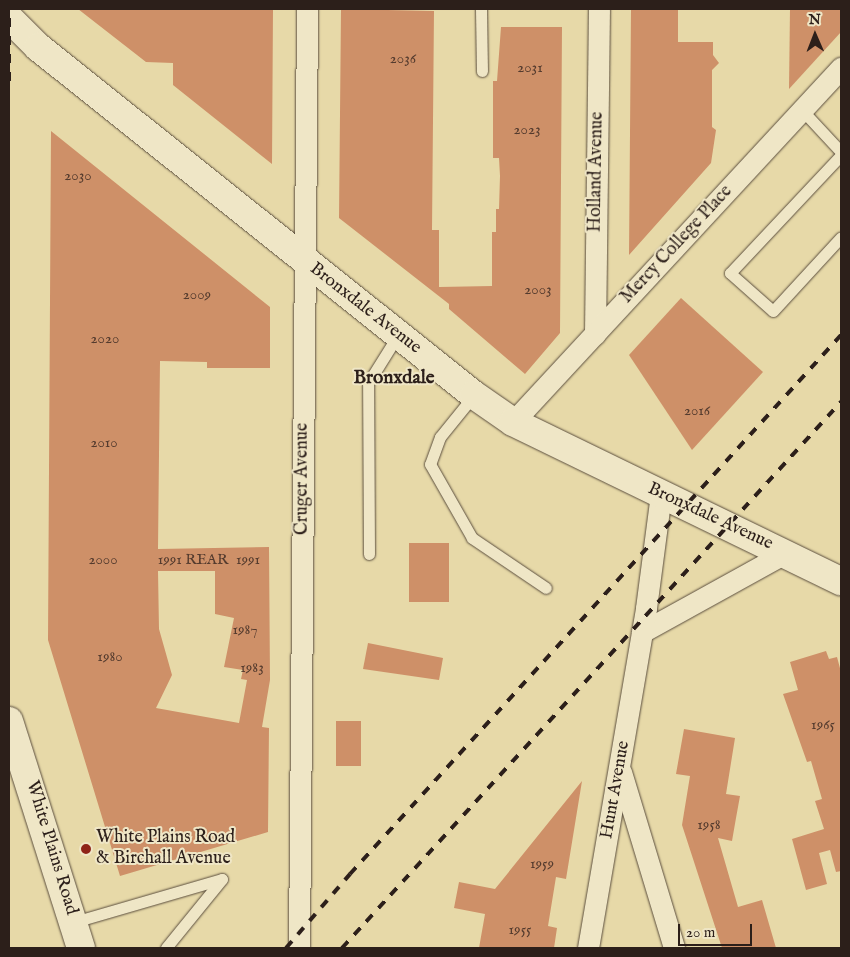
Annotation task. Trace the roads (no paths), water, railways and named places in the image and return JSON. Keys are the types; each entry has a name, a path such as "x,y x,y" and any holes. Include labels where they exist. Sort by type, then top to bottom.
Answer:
{"street":[{"name":"Cruger Avenue","path":"299,948 307,9"},
{"name":"Holland Avenue","path":"595,334 599,9"},
{"name":"Bronxdale Avenue","path":"9,18 38,47 398,335 474,395 513,422 841,581"},
{"name":"Mercy College Place","path":"513,422 841,68"},
{"name":"Hunt Avenue","path":"588,948 642,632 661,494"},
{"path":"642,632 785,553"},
{"name":"White Plains Road","path":"9,721 81,948"},
{"path":"620,766 674,948"}],"lane":[{"path":"481,9 482,71"},
{"path":"802,110 841,154 730,273 773,311 841,237"},
{"path":"370,554 368,383 398,335"},
{"path":"474,395 440,437 430,464 472,538 546,588"},
{"path":"74,922 222,879 166,948"}],"railway":[{"path":"9,9 9,81"},
{"path":"286,948 350,874 841,335"},
{"path":"342,948 841,402"}],"place":[{"name":"White Plains Road & Birchall Avenue","path":"86,849"}],"district":[{"name":"Bronxdale","path":"394,379"}]}
